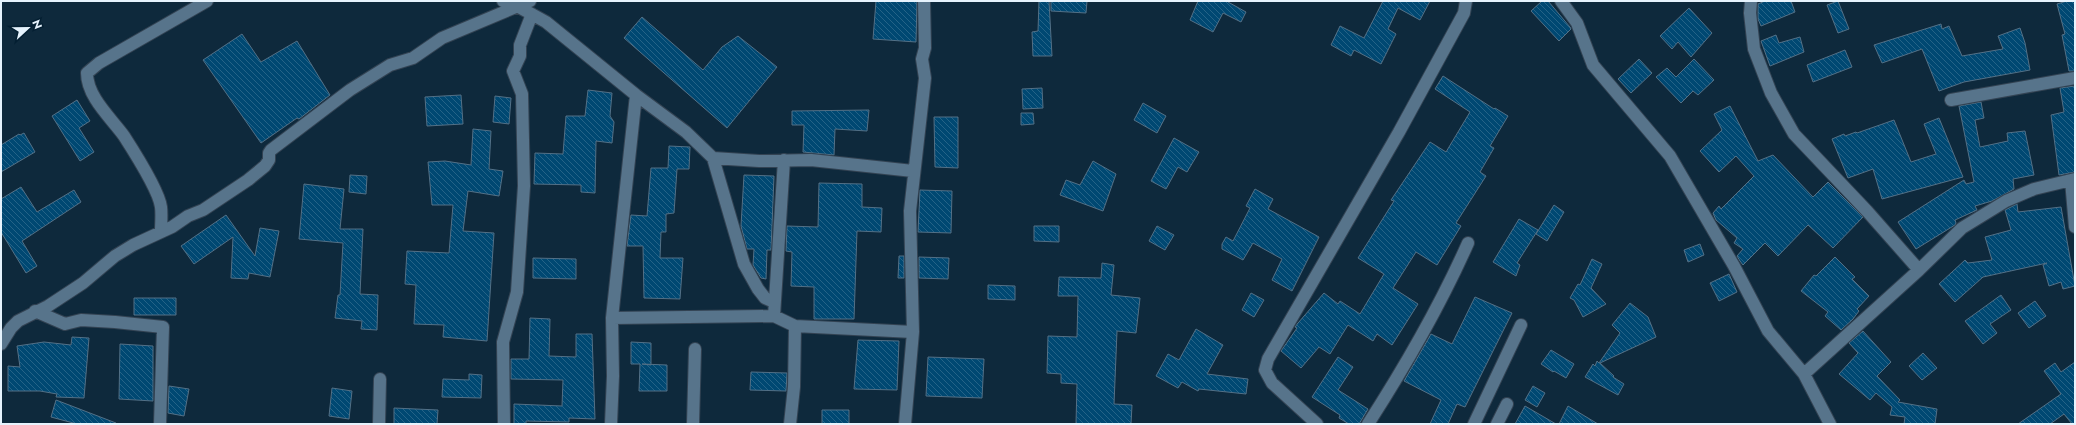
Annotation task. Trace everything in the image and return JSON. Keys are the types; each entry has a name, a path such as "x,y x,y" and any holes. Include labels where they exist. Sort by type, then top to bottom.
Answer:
{"street":[{"path":"161,232 161,206 156,192 124,137 96,98 89,85 87,73 99,63 207,1"},
{"path":"503,1 517,6 546,22 636,95 686,132 713,158 744,264 758,289 765,298 774,302"},
{"path":"1,344 11,328 18,321 48,306 83,283 115,256 203,210 248,180 265,166 269,160 272,150 329,105 372,75 390,65 420,54 442,38 530,1"},
{"path":"905,424 912,332 910,211 913,171 925,78 922,59 925,48 924,1"},
{"path":"1318,424 1272,383 1265,370 1268,359 1399,132 1464,13 1466,1"},
{"path":"1561,1 1577,23 1593,66 1670,156 1734,266 1768,331 1804,374 1830,424"},
{"path":"1751,1 1750,13 1754,49 1771,93 1794,134 1867,211 1919,270"},
{"path":"504,424 503,342 517,292 524,186 522,94 513,71 520,56 520,45 532,14"},
{"path":"1951,100 2075,78"},
{"path":"611,424 614,376 612,318 636,95"},
{"path":"713,158 811,160 913,171"},
{"path":"774,316 784,160"},
{"path":"1804,374 1919,270 1962,228 2006,202 2034,189 2073,179 2075,227"},
{"path":"1368,424 1410,359 1446,294 1468,243"},
{"path":"36,311 65,324 81,320 163,327 160,424"},
{"path":"612,318 774,316 795,326 912,332"},
{"path":"1474,424 1521,325"},
{"path":"790,424 794,387 795,326"},
{"path":"693,424 695,349"},
{"path":"379,424 380,379"},
{"path":"1497,424 1507,404"}],"building":[{"path":"876,1 917,1 916,42 873,39"},
{"path":"1039,1 1049,1 1052,56 1033,56 1032,32 1038,31"},
{"path":"1051,1 1087,1 1086,13 1051,11"},
{"path":"1198,1 1229,1 1228,2 1246,12 1241,22 1223,13 1213,32 1190,20"},
{"path":"1383,1 1430,1 1420,20 1398,8 1388,29 1396,34 1381,64 1354,50 1351,56 1331,45 1340,26 1364,38"},
{"path":"1542,1 1548,1 1571,29 1559,41 1531,11"},
{"path":"1765,1 1791,1 1795,12 1761,26 1758,19 1758,4"},
{"path":"1838,1 1849,29 1838,33 1827,5"},
{"path":"2067,1 2075,1 2075,71 2069,71 2062,35 2065,34 2057,4"},
{"path":"1689,8 1712,33 1691,57 1678,42 1672,49 1660,36"},
{"path":"642,17 703,70 722,47 738,36 777,67 727,128 624,38"},
{"path":"1941,24 1942,29 1949,26 1962,56 2003,49 1998,36 2020,28 2025,43 2030,70 1964,82 1939,91 1922,49 1882,63 1874,45"},
{"path":"242,34 261,62 297,41 330,95 299,119 297,118 261,143 203,60"},
{"path":"1776,35 1779,43 1800,37 1804,52 1770,66 1761,41"},
{"path":"1845,50 1852,67 1813,82 1807,65"},
{"path":"1639,59 1652,73 1631,93 1618,79"},
{"path":"1694,59 1714,80 1698,95 1693,91 1681,103 1656,77 1667,68 1676,77"},
{"path":"1443,76 1494,109 1495,108 1508,116 1490,146 1494,148 1480,172 1486,176 1456,223 1461,226 1437,265 1416,252 1393,288 1418,304 1392,345 1377,334 1373,341 1348,325 1330,354 1319,347 1301,368 1281,351 1297,328 1295,327 1324,293 1338,304 1340,301 1360,314 1384,274 1358,258 1394,201 1391,200 1430,142 1446,152 1470,112 1435,89"},
{"path":"2075,86 2075,172 2059,175 2051,115 2064,112 2060,88"},
{"path":"1042,88 1043,108 1023,109 1022,89"},
{"path":"588,90 612,93 610,116 614,122 612,143 596,141 595,193 581,192 581,185 534,184 535,153 563,154 566,116 585,116"},
{"path":"461,95 463,124 427,126 425,97"},
{"path":"495,96 511,98 509,124 493,122"},
{"path":"77,100 90,121 79,128 94,152 80,161 52,116"},
{"path":"1981,102 1984,118 1975,120 1980,147 2008,141 2007,133 2025,131 2034,175 2013,179 2014,189 1992,201 1975,206 1977,210 1955,220 1955,225 1916,249 1898,222 1964,180 1966,184 1974,182 1959,106"},
{"path":"1143,103 1166,116 1157,133 1134,120"},
{"path":"1730,106 1758,161 1773,155 1813,197 1828,182 1863,217 1833,248 1808,225 1778,256 1765,243 1743,265 1740,261 1737,256 1743,249 1734,243 1737,238 1716,220 1713,213 1719,206 1721,209 1754,176 1736,156 1719,172 1700,151 1722,130 1714,114"},
{"path":"869,110 867,131 835,129 834,155 803,152 804,125 792,125 792,111"},
{"path":"1021,113 1033,113 1034,124 1021,125"},
{"path":"934,117 958,117 958,168 935,167"},
{"path":"1939,118 1963,177 1882,199 1873,169 1848,178 1832,139 1844,134 1845,136 1856,132 1857,133 1894,120 1911,162 1936,154 1924,124"},
{"path":"473,129 491,131 489,169 503,171 499,196 468,191 463,231 494,233 487,341 443,337 444,325 414,324 416,285 405,284 407,251 449,253 453,205 432,205 428,162 445,161 471,165"},
{"path":"24,133 35,152 1,172 1,145 19,134"},
{"path":"1174,138 1199,152 1187,172 1178,167 1166,189 1151,181"},
{"path":"669,146 690,147 689,169 677,169 674,213 666,214 666,232 661,232 660,258 683,258 680,299 644,298 643,246 627,246 631,215 647,216 651,168 668,168"},
{"path":"1093,161 1116,174 1103,211 1060,195 1066,180 1080,185"},
{"path":"350,175 367,176 366,194 349,192"},
{"path":"744,175 774,176 771,250 767,250 766,279 761,278 753,265 754,249 747,249 741,226"},
{"path":"819,183 862,184 862,207 882,208 881,232 857,231 854,319 814,319 814,287 791,286 792,252 786,251 787,226 818,227"},
{"path":"304,184 344,189 340,229 363,229 360,294 378,295 377,330 361,329 362,321 335,318 338,295 340,295 343,243 299,239"},
{"path":"21,187 37,212 74,190 81,202 22,241 37,266 26,273 1,232 1,199"},
{"path":"1255,189 1273,199 1268,209 1319,237 1292,291 1272,280 1282,259 1253,243 1243,260 1222,249 1222,244 1226,237 1233,241 1250,208 1246,206"},
{"path":"920,190 952,191 951,233 918,232"},
{"path":"2017,204 2018,212 2061,207 2075,286 2063,289 2061,282 2049,286 2043,265 2047,263 1983,277 1955,302 1939,284 1965,260 1968,263 1992,260 1985,237 2011,230 2005,210"},
{"path":"1554,205 1564,212 1547,241 1536,234"},
{"path":"226,215 255,256 260,228 279,231 270,277 249,273 248,279 231,278 233,237 194,264 181,246"},
{"path":"1519,219 1538,230 1517,263 1520,265 1516,276 1493,262"},
{"path":"1034,226 1059,226 1059,242 1034,241"},
{"path":"1157,226 1174,235 1165,250 1149,241"},
{"path":"1700,244 1704,255 1688,262 1684,250"},
{"path":"899,256 904,256 904,278 898,278"},
{"path":"919,257 949,258 948,279 919,278"},
{"path":"1835,257 1855,277 1852,279 1869,296 1857,309 1859,311 1853,319 1841,330 1825,316 1828,312 1801,291 1814,275 1816,276"},
{"path":"533,258 576,259 576,279 533,278"},
{"path":"1592,259 1602,264 1591,288 1606,304 1583,317 1574,300 1570,298 1578,284 1580,285"},
{"path":"1102,263 1114,265 1111,295 1140,298 1136,333 1117,331 1114,404 1132,405 1131,424 1076,424 1077,384 1061,383 1061,374 1047,373 1048,336 1077,337 1078,296 1058,296 1059,277 1101,278"},
{"path":"1729,274 1737,292 1719,301 1710,283"},
{"path":"988,285 1015,286 1015,300 988,299"},
{"path":"1251,293 1264,300 1254,317 1242,310"},
{"path":"2001,295 2011,310 1990,324 1997,333 1983,344 1965,321"},
{"path":"1475,297 1512,313 1465,407 1457,404 1448,424 1430,424 1441,400 1404,381 1431,334 1452,344"},
{"path":"134,298 176,298 176,315 134,315"},
{"path":"2035,301 2046,316 2029,328 2018,313"},
{"path":"1630,303 1648,317 1656,337 1600,363 1614,376 1613,377 1624,384 1618,395 1585,377 1593,364 1595,366 1597,361 1599,363 1620,333 1612,325"},
{"path":"530,318 550,319 549,356 576,357 576,334 592,334 595,419 569,418 569,422 526,421 526,424 514,424 514,404 562,406 563,380 511,379 511,359 529,359"},
{"path":"1196,329 1223,345 1207,374 1248,379 1246,394 1199,389 1198,391 1182,382 1178,388 1156,376 1168,354 1179,360"},
{"path":"1863,331 1891,362 1877,376 1900,400 1898,402 1937,409 1935,424 1904,424 1905,417 1890,415 1892,407 1876,393 1870,400 1839,374 1858,353 1849,343"},
{"path":"72,337 89,338 84,398 56,397 57,394 40,391 8,391 8,366 20,367 17,346 44,342 71,345"},
{"path":"858,340 899,341 897,390 854,389"},
{"path":"631,342 651,343 651,364 667,365 667,391 639,391 640,364 631,364"},
{"path":"120,344 153,346 153,401 119,399"},
{"path":"1551,350 1574,364 1566,378 1541,364"},
{"path":"1923,353 1937,368 1922,380 1909,366"},
{"path":"928,357 984,359 982,398 926,396"},
{"path":"1338,357 1353,367 1338,390 1368,409 1359,424 1349,424 1339,418 1340,415 1312,397"},
{"path":"2075,362 2075,424 2072,424 2064,414 2050,424 2018,424 2061,394 2044,371 2055,363 2061,372"},
{"path":"751,372 787,373 786,391 750,390"},
{"path":"469,374 482,375 481,398 442,397 443,379 469,380"},
{"path":"169,386 189,389 184,416 168,413"},
{"path":"1533,386 1545,393 1537,407 1525,400"},
{"path":"332,388 352,391 349,419 329,416"},
{"path":"56,400 116,424 77,424 51,417"},
{"path":"1525,406 1556,424 1515,424"},
{"path":"1568,406 1598,424 1559,424"},
{"path":"394,408 438,410 437,424 394,424"},
{"path":"822,410 849,410 849,424 822,424"}]}
